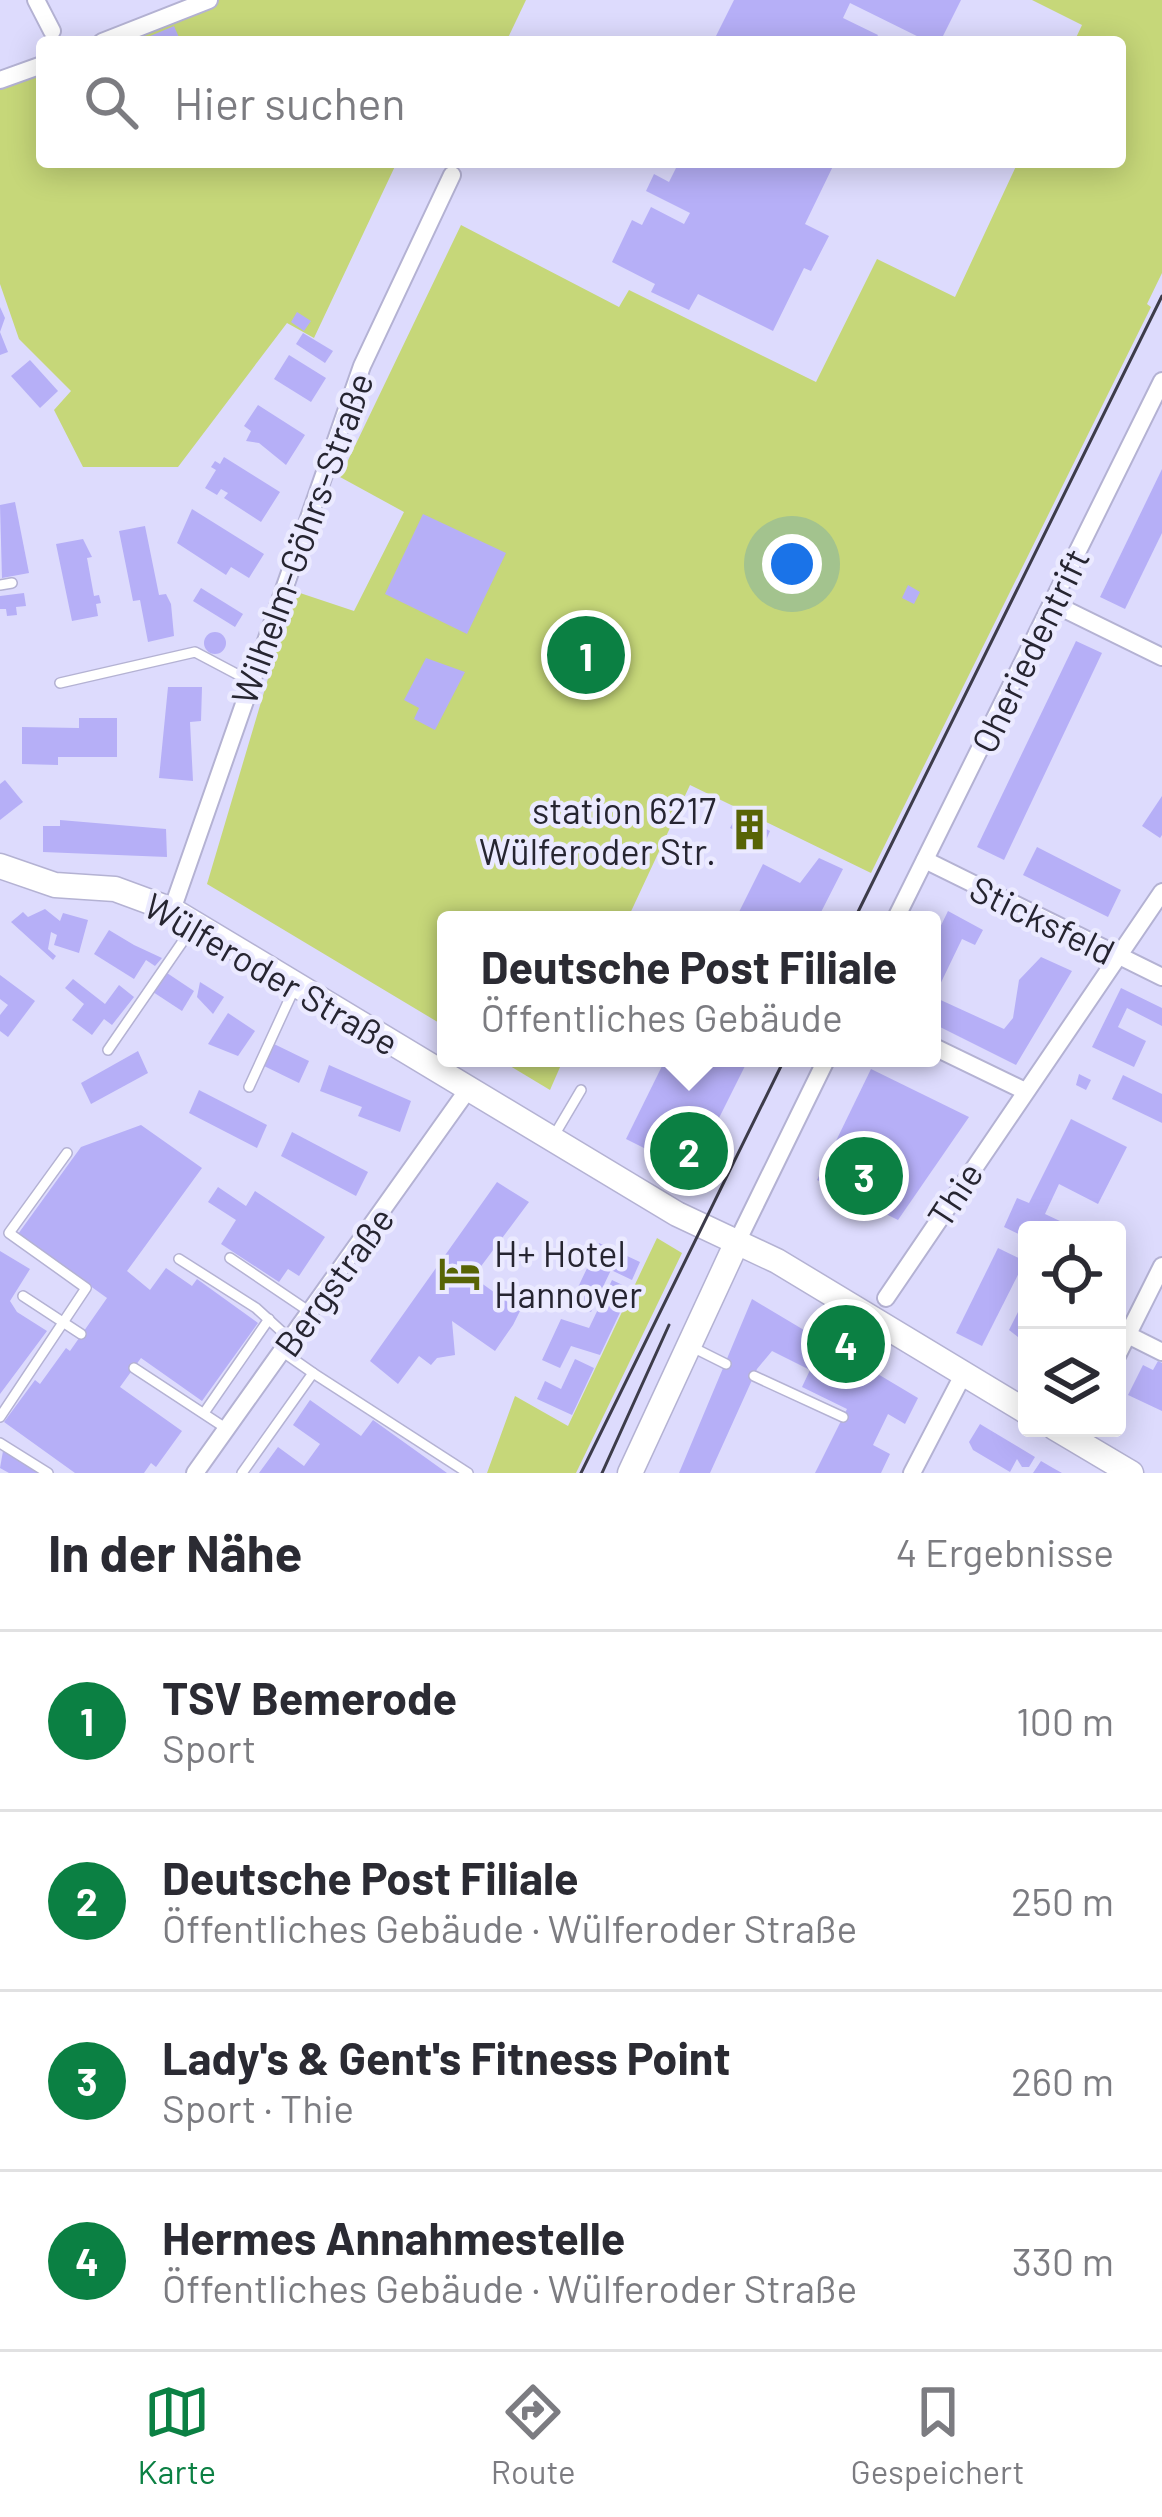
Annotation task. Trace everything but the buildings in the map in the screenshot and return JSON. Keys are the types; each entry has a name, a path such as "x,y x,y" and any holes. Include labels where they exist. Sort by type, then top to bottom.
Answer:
{"main road":[{"name":"Wülferoder Straße","path":"0,866 55,885 116,889 172,910 677,1214 736,1242 1018,1407"},
{"path":"630,1473 736,1242"},
{"path":"1077,1437 1131,1473"}],"street":[{"path":"36,0 52,31"},
{"path":"117,36 209,0"},
{"path":"0,80 36,67"},
{"name":"Wilhelm-Göhrs-Straße","path":"172,910 248,680 362,366 452,176"},
{"name":"Oheriedentrift","path":"900,911 1162,381"},
{"path":"1052,603 1162,657"},
{"name":"Sticksfeld","path":"925,860 1162,977"},
{"name":"Thie","path":"886,1298 1023,1090 1162,892"},
{"path":"941,1050 1023,1090"},
{"path":"736,1242 823,1067"},
{"name":"Bergstraße","path":"195,1473 469,1088"},
{"path":"1123,1329 1162,1266"},
{"path":"1126,1333 1162,1352"},
{"path":"913,1473 962,1375"}],"lane":[{"path":"60,683 195,652 248,680"},
{"path":"107,1050 195,923"},
{"path":"249,1087 296,984"},
{"path":"552,1139 581,1090"},
{"path":"0,1417 86,1288 9,1233 67,1153"},
{"path":"230,1258 311,1313"},
{"path":"178,1259 268,1319 313,1373 468,1473"},
{"path":"23,1296 82,1334"},
{"path":"204,1413 268,1319"},
{"path":"688,1345 726,1364"},
{"path":"134,1368 227,1429"},
{"path":"242,1473 313,1373"},
{"path":"754,1376 843,1417"},
{"path":"0,1443 48,1473"}],"green space":[{"path":"195,0 526,0 509,36 101,36"},
{"path":"1032,0 1162,0 1162,273 1147,304 1151,307 871,873 690,785 631,911 437,911 437,1022 207,884 294,591 354,611 404,512 340,477 461,225 619,307 629,290 816,382 877,259 955,297 1015,168 1126,168 1126,36 1077,36 1082,25"},
{"path":"36,60 36,168 394,168 314,338 287,323 178,467 83,467 54,410 71,391 19,339 0,284 0,73"},
{"path":"512,1067 560,1067 550,1090"},
{"path":"657,1238 682,1253 576,1473 487,1473 515,1396 568,1426"}],"tram line":[{"path":"858,911 1162,296"},
{"path":"581,1473 781,1067"},
{"path":"602,1473 669,1325"}],"place":[{"name":"TSV Bemerode","path":"586,655"},
{"name":"station 6217 Wülferoder Str.","path":"750,830"},
{"name":"Deutsche Post Filiale","path":"689,1151"},
{"name":"Lady's & Gent's Fitness Point","path":"864,1176"},
{"name":"H+ Hotel Hannover","path":"460,1273"},
{"name":"Hermes Annahmestelle","path":"846,1344"}]}
